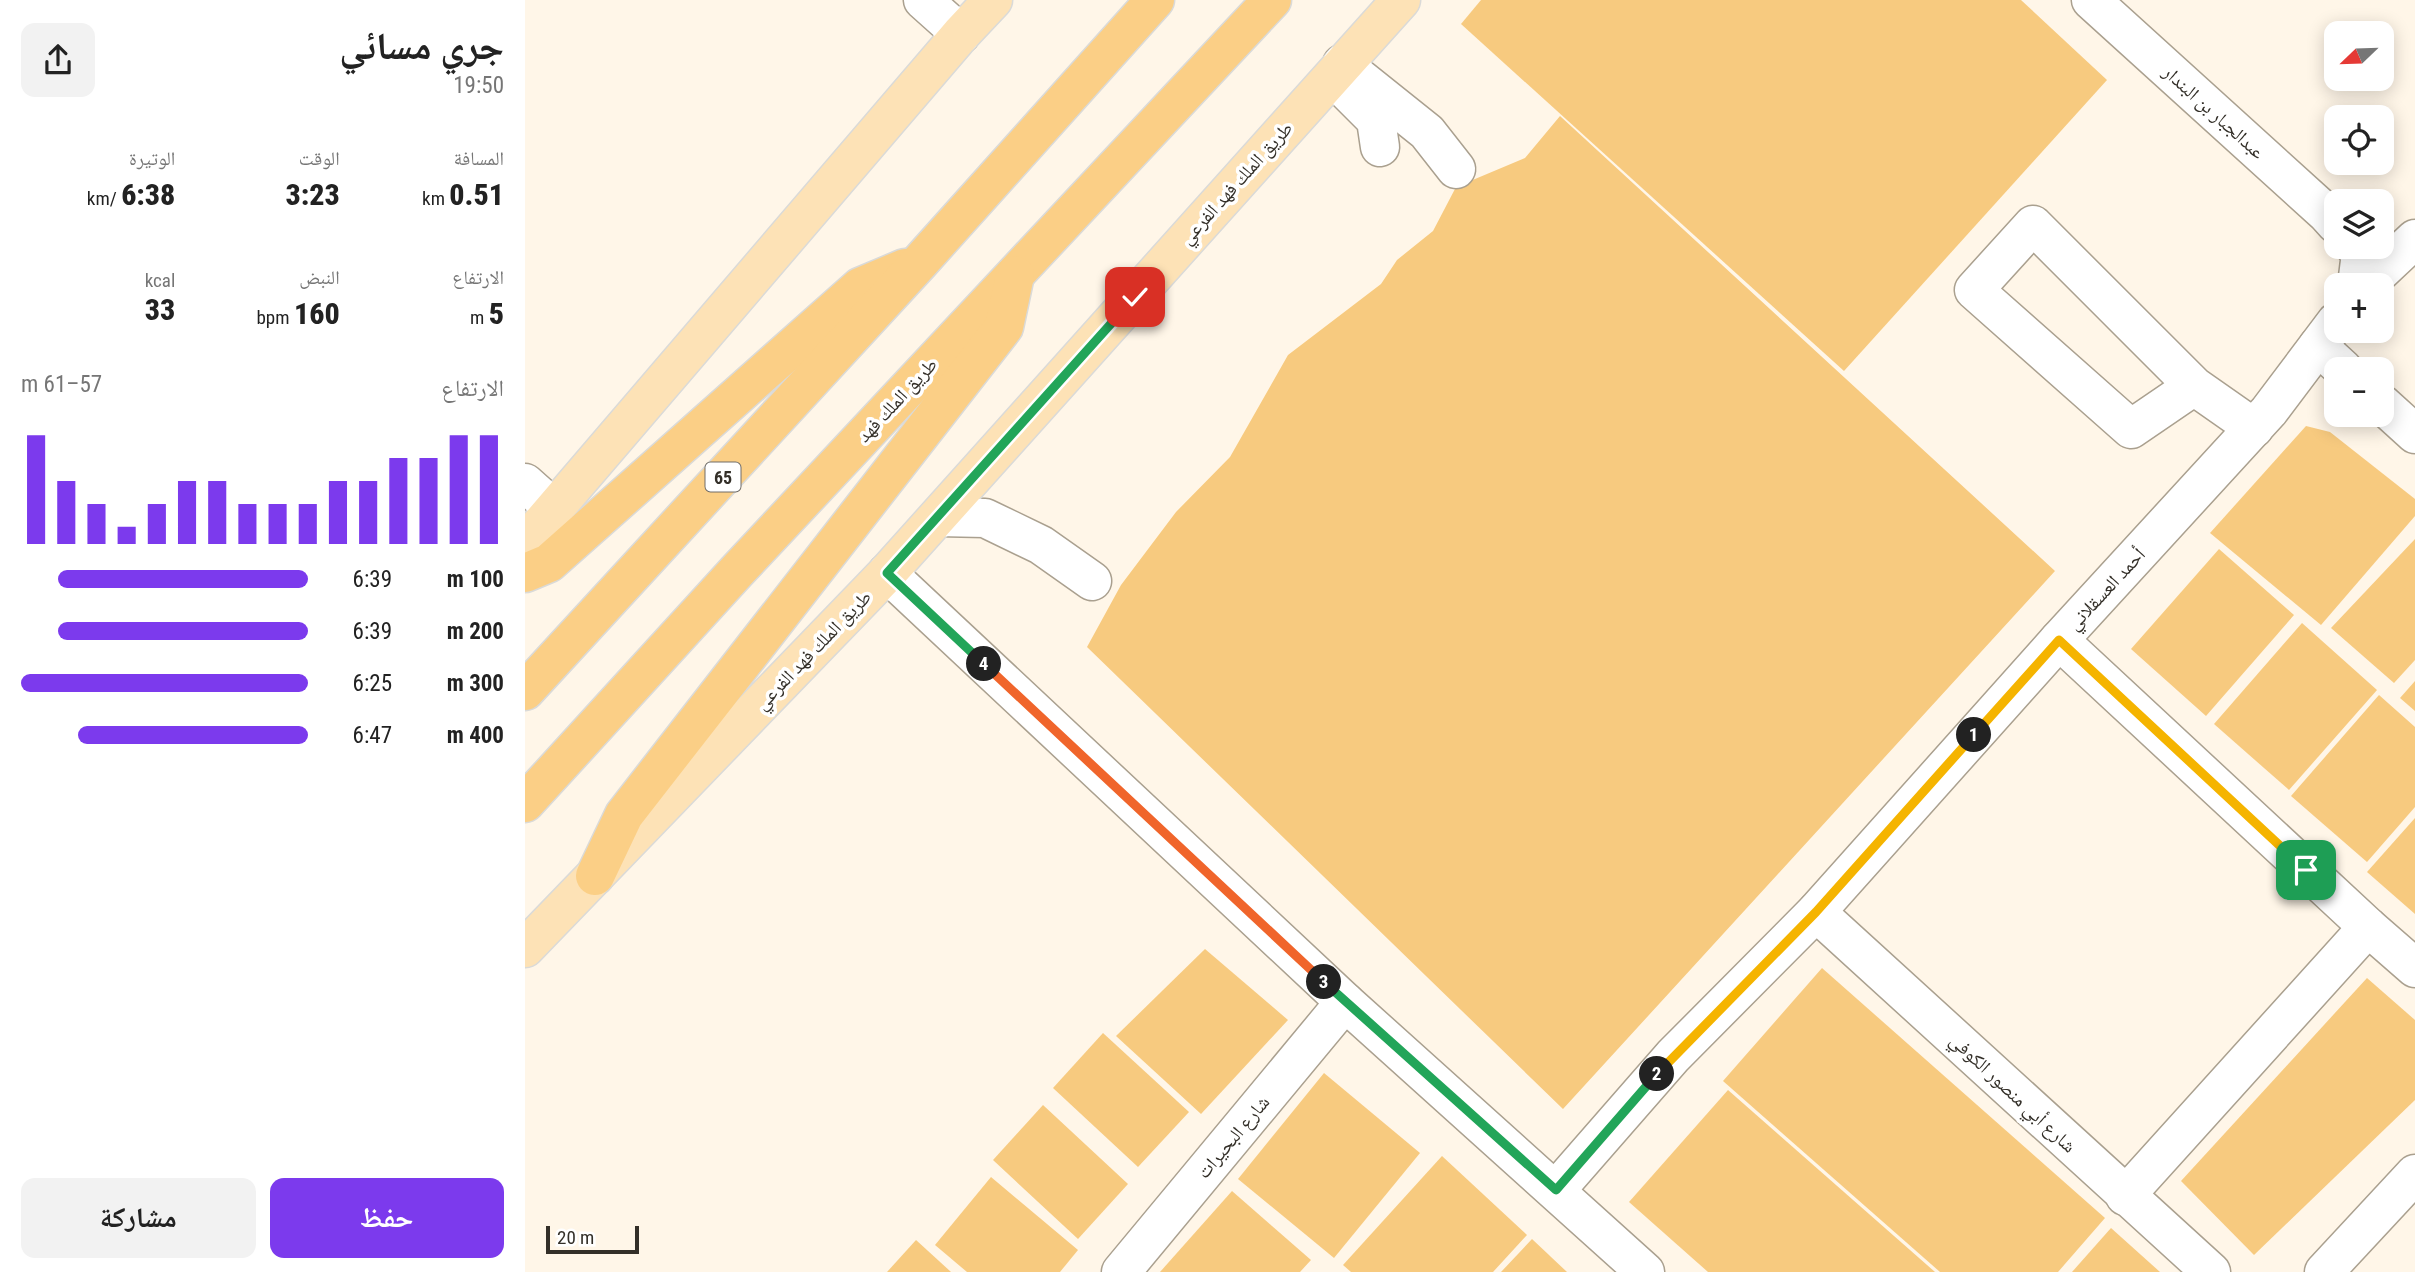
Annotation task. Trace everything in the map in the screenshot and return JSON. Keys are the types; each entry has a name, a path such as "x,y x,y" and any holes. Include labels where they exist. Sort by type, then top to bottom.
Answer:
{"highway":[{"name":"65","path":"525,691 920,262 1155,0"},
{"name":"طريق الملك فهد","path":"525,803 907,389 1272,0"},
{"path":"525,573 549,563 860,287 920,262"},
{"path":"595,876 624,815 1004,327 1015,274"}],"main road":[{"path":"525,543 993,0"},
{"name":"طريق الملك فهد الفرعي","path":"525,948 939,517 1401,0"}],"street":[{"path":"923,0 961,34"},
{"name":"عبدالجبار بن البندار","path":"2091,0 2324,211"},
{"path":"1337,70 1376,120 1380,148"},
{"path":"1337,70 1426,132 1456,169"},
{"path":"2194,386 2130,429 1974,290 2033,225 2194,386 2254,428"},
{"path":"2379,273 2415,239"},
{"name":"أحمد العسقلاني","path":"1556,1190 1673,1056 1816,912 2059,640 2332,346"},
{"path":"2394,415 2415,434"},
{"path":"525,483 553,508"},
{"path":"939,517 985,518 1041,545 1092,581"},
{"path":"887,573 1345,1002 1645,1272"},
{"path":"2059,640 2415,968"},
{"name":"شارع أبي منصور الكوفي","path":"1816,912 2211,1272"},
{"path":"2125,1196 2368,927"},
{"name":"شارع البحيرات","path":"1121,1272 1345,1002"},
{"path":"2324,1272 2415,1174"}],"building":[{"path":"1481,0 2021,0 2107,80 1844,371 1461,24"},
{"path":"1560,116 2055,571 1563,1109 1087,647 1121,585 1176,512 1230,457 1288,355 1381,284 1397,260 1433,231 1456,187 1525,158"},
{"path":"2306,426 2330,432 2415,499 2415,516 2321,625 2210,533"},
{"path":"2415,539 2415,660 2394,683 2331,628"},
{"path":"2219,549 2294,615 2206,716 2131,649"},
{"path":"2302,623 2377,690 2289,790 2214,724"},
{"path":"2415,681 2415,711 2400,698"},
{"path":"2379,695 2415,727 2415,807 2367,862 2291,796"},
{"path":"2415,818 2415,914 2367,872"},
{"path":"1205,949 1288,1020 1201,1114 1116,1036"},
{"path":"1822,968 2105,1218 2058,1272 1940,1272 1723,1081"},
{"path":"2367,978 2415,1020 2415,1100 2254,1255 2181,1181"},
{"path":"1103,1033 1189,1112 1138,1167 1053,1088"},
{"path":"1324,1073 1420,1153 1334,1258 1238,1179"},
{"path":"1728,1090 1935,1272 1708,1272 1629,1202"},
{"path":"1043,1105 1128,1184 1078,1239 993,1160"},
{"path":"1442,1156 1527,1235 1493,1272 1351,1272 1343,1265"},
{"path":"991,1177 1078,1250 1060,1272 967,1272 935,1245"},
{"path":"1232,1191 1311,1260 1300,1272 1160,1272"},
{"path":"2111,1228 2160,1272 2072,1272"},
{"path":"1532,1239 1567,1272 1501,1272"},
{"path":"916,1240 951,1272 887,1272"}],"route":[{"path":"1135,297 887,573 1345,1002 1556,1190 1673,1056 1816,912 2059,640 2306,870"}]}
